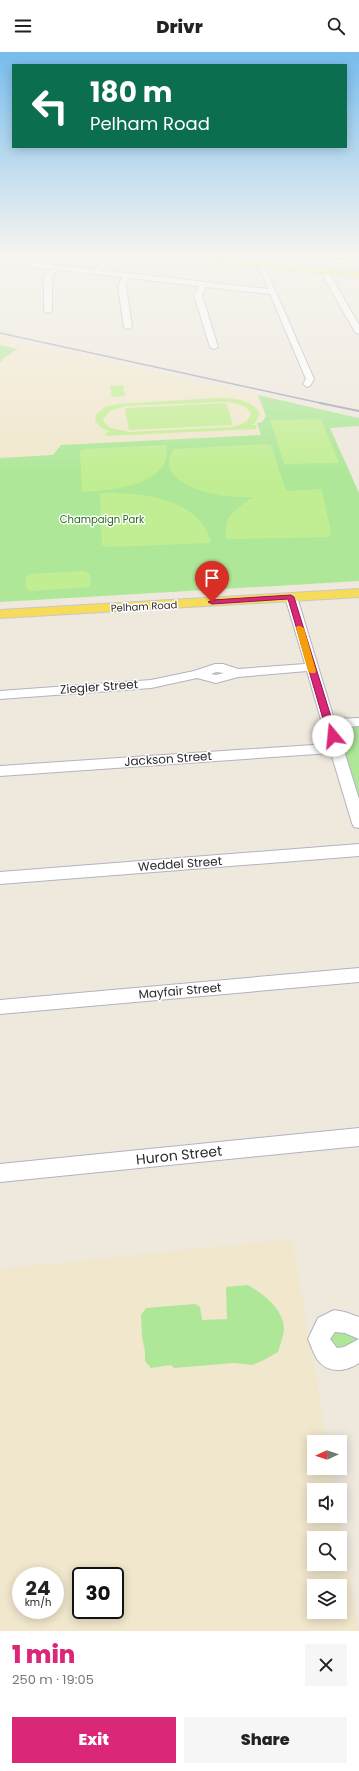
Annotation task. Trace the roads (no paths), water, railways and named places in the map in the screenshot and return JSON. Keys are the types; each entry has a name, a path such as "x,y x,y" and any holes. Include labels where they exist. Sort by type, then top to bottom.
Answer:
{"main road":[{"name":"Pelham Road","path":"0,614 359,593"}],"street":[{"path":"208,327 214,347"},
{"path":"287,327 310,379 307,384"},
{"path":"291,597 359,823"},
{"name":"Ziegler Street","path":"0,695 151,684 197,674 216,679 237,673 311,667"},
{"path":"329,724 359,722"},
{"name":"Jackson Street","path":"0,771 336,748"},
{"name":"Weddel Street","path":"0,878 359,850"},
{"name":"Mayfair Street","path":"0,1007 359,975"},
{"name":"Huron Street","path":"0,1173 359,1137"},
{"path":"359,1328 349,1323 337,1320 329,1322 322,1330 318,1339 325,1352 333,1359 347,1358 359,1350"}],"railway":[{"path":"0,333 325,404"},
{"path":"320,403 359,411"}],"park label":[{"name":"Champaign Park","path":"102,519"}]}
